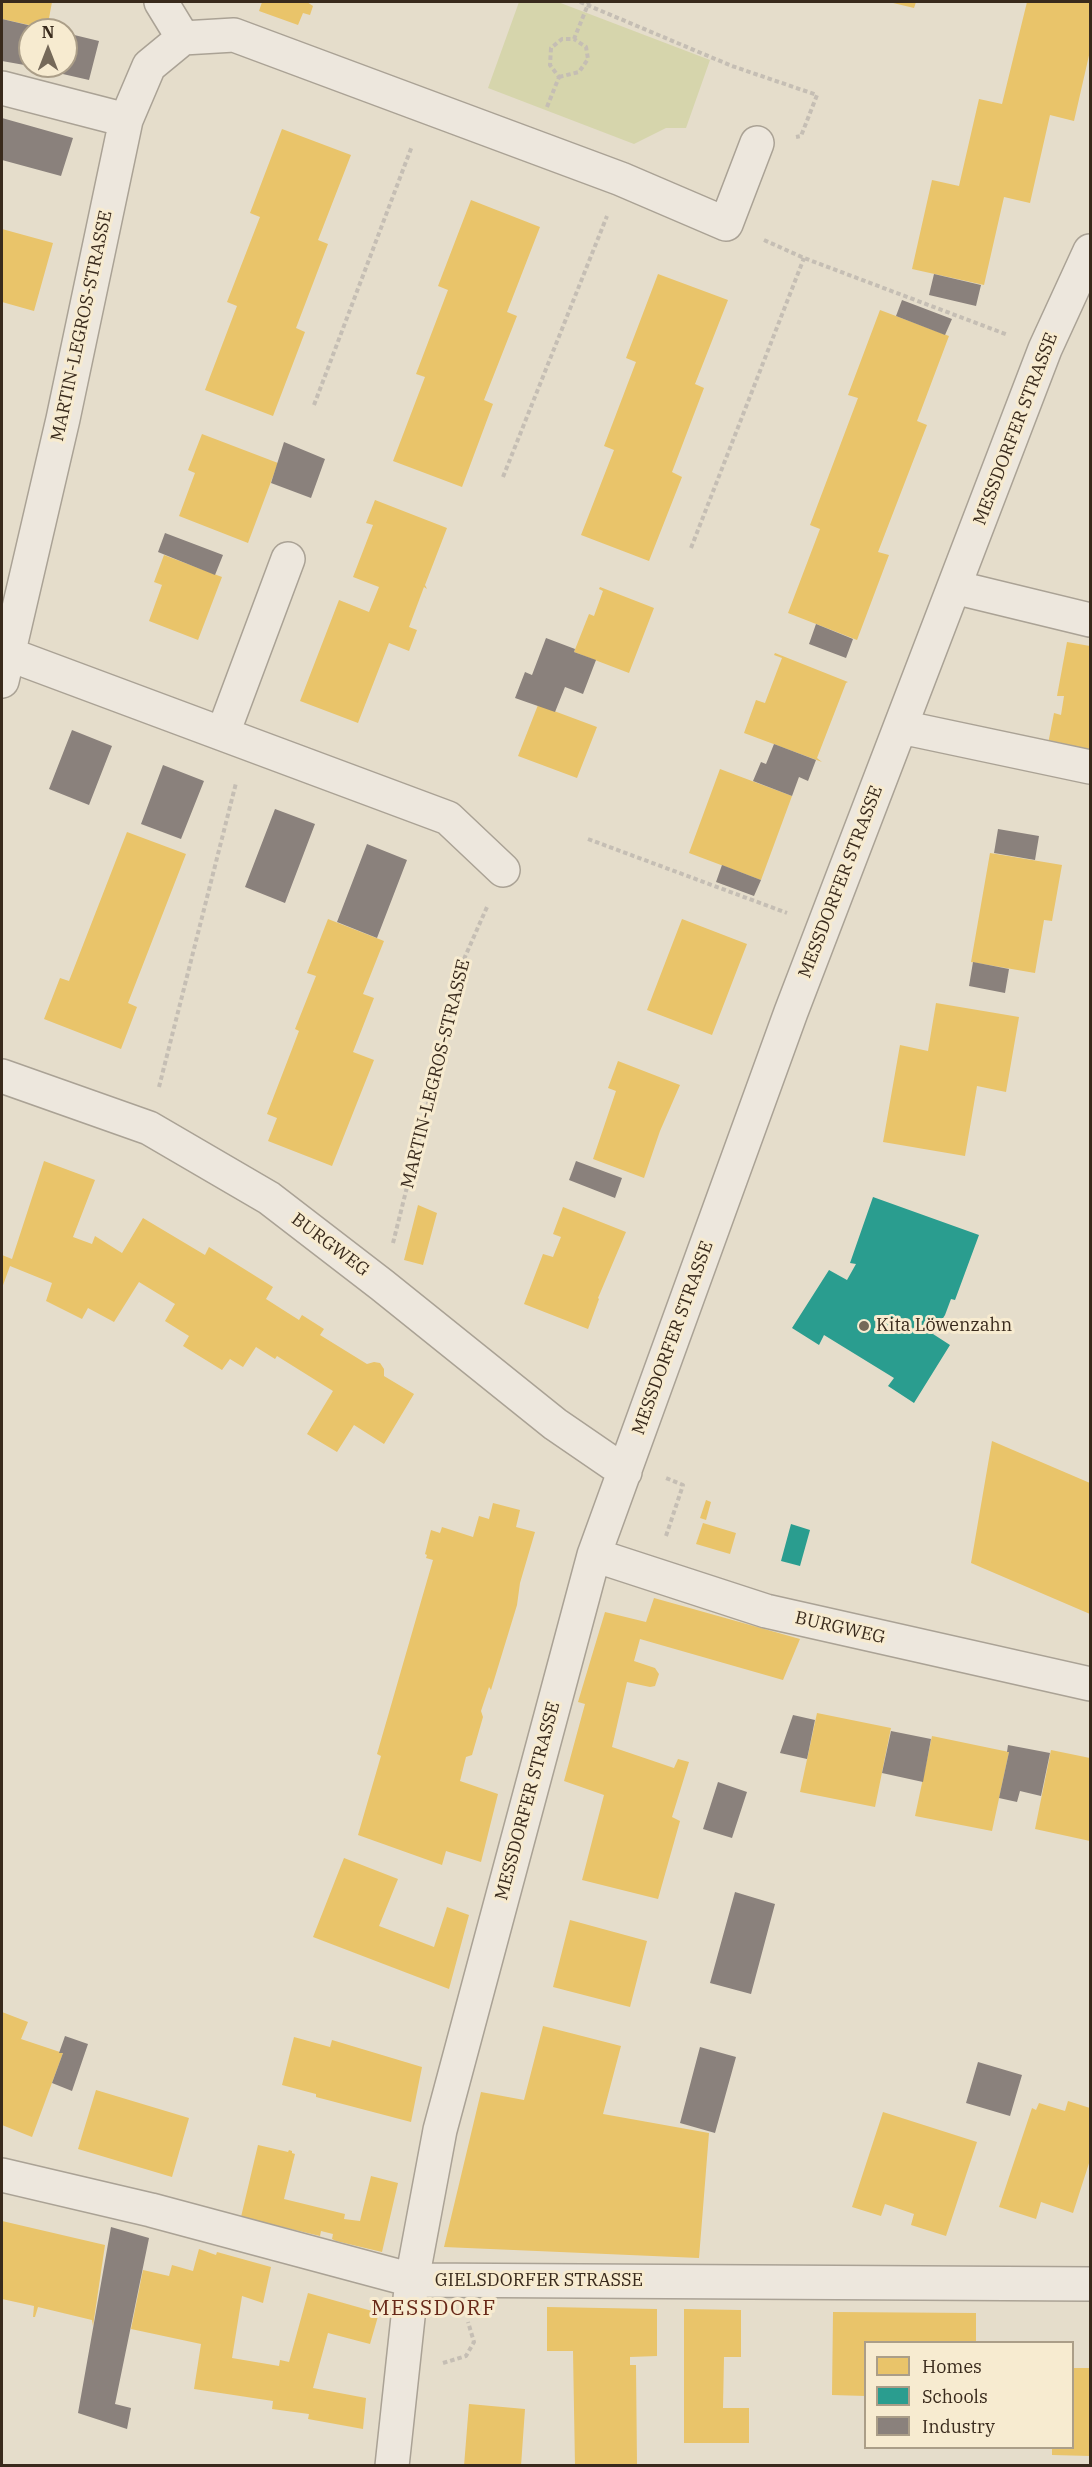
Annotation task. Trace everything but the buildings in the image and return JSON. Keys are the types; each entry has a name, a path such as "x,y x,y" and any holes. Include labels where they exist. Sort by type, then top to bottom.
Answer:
{"street":[{"path":"161,2 183,38 234,36 621,179 726,224 757,143"},
{"name":"MARTIN-LEGROS-STRASSE","path":"183,38 149,66 126,120 63,418 6,649 448,818 503,870"},
{"path":"2,88 126,120"},
{"name":"MESSDORFER STRASSE","path":"392,2466 412,2280 440,2130 594,1555 791,1012 1045,349 1090,250"},
{"path":"235,737 288,559"},
{"path":"954,587 1090,620"},
{"path":"901,727 1090,767"},
{"name":"BURGWEG","path":"2,1076 149,1128 270,1198 555,1424 625,1472"},
{"name":"BURGWEG","path":"594,1555 766,1611 1090,1684"},
{"name":"GIELSDORFER STRASSE","path":"2,2175 151,2210 412,2280 1090,2284"}],"path":[{"path":"580,2 589,3 732,66 817,95 801,136 757,143"},
{"path":"574,39 589,3"},
{"path":"562,39 574,39 586,47 588,59 579,72 559,76 550,65 551,48 562,39"},
{"path":"532,147 559,76"},
{"path":"314,405 428,106"},
{"path":"503,477 621,179"},
{"path":"691,548 804,258 1045,349"},
{"path":"149,1128 235,737"},
{"path":"588,839 824,927"},
{"name":"MARTIN-LEGROS-STRASSE","path":"382,1285 464,958 503,870"},
{"path":"652,1574 683,1485 666,1479 669,1469"},
{"path":"401,2368 434,2366 466,2356 474,2342 468,2326 465,2306 465,2281"}],"green space":[{"path":"519,2 558,2 710,60 686,128 666,128 634,144 488,88"}],"place":[{"name":"Kita Löwenzahn","path":"864,1326"}],"district":[{"name":"MESSDORF","path":"434,2309"}]}
